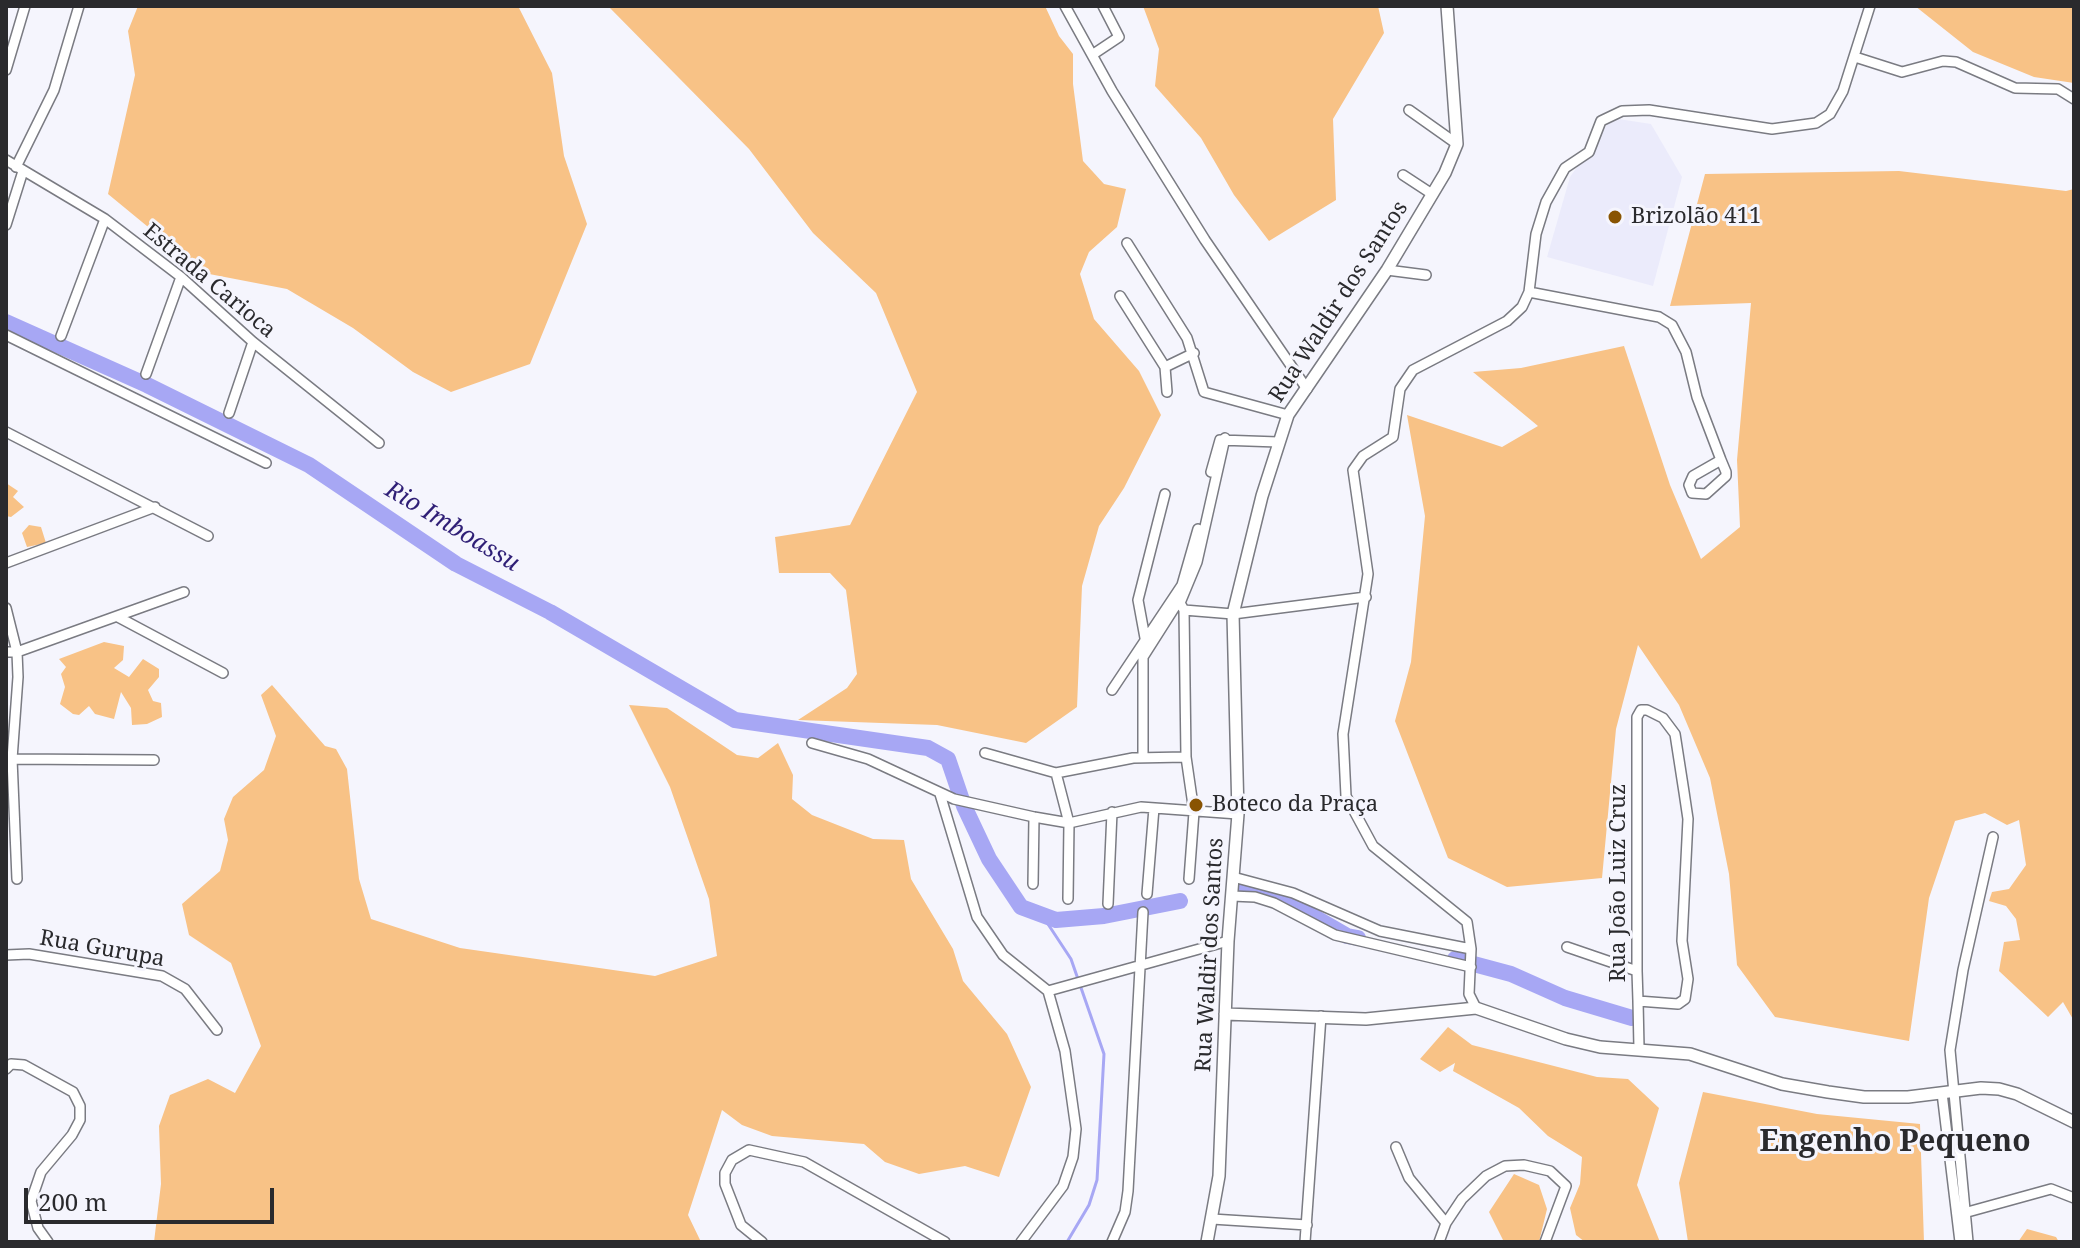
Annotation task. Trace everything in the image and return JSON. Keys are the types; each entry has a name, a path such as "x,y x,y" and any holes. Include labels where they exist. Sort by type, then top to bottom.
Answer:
{"street":[{"path":"6,70 25,6"},
{"path":"6,225 20,169 54,90 79,6"},
{"path":"1065,6 1092,55 1254,316 1307,389"},
{"path":"1092,55 1119,37 1103,6"},
{"path":"1447,6 1457,144"},
{"path":"1476,1008 1469,994 1471,949 1467,922 1373,846 1346,796 1344,721 1368,574 1353,483 1357,461 1393,437 1400,389 1413,370 1507,321 1522,307 1529,292 1536,234 1546,202 1565,168 1589,152 1595,131 1609,114 1649,110 1772,129 1804,127 1830,114 1855,57 1870,6"},
{"path":"1855,57 1902,72 1943,61 1956,62 2015,88 2058,89 2074,99"},
{"path":"1409,110 1457,144"},
{"name":"Rua Waldir dos Santos","path":"1207,1242 1219,1176 1228,941 1238,814 1233,614 1278,442 1288,415 1387,270 1432,194 1457,144"},
{"name":"Estrada Carioca","path":"6,160 105,219 181,277 253,342 379,443"},
{"path":"1403,175 1432,194"},
{"path":"61,336 105,219"},
{"path":"1127,243 1194,353 1204,392 1288,415"},
{"path":"1387,270 1426,275"},
{"path":"146,374 181,277"},
{"path":"1529,292 1659,317 1672,325 1686,352 1697,397 1721,460 1726,476 1706,494 1699,496 1692,493 1689,485 1693,476 1721,460"},
{"path":"1120,296 1165,367 1167,392"},
{"path":"6,335 266,463"},
{"path":"229,413 253,342"},
{"path":"1165,367 1194,353"},
{"path":"6,432 208,536"},
{"name":"Rua Waldir dos Santos","path":"1143,757 1143,657 1179,604 1197,562 1222,439 1278,442"},
{"path":"1145,638 1138,600 1165,494"},
{"path":"6,563 155,507"},
{"path":"12,652 184,592"},
{"path":"1179,604 1233,614 1366,597"},
{"name":"Rua Waldir dos Santos","path":"1112,690 1145,638 1179,604"},
{"name":"Rua Waldir dos Santos","path":"1179,604 1186,757 1194,812 1189,879"},
{"path":"6,608 12,652 17,879"},
{"path":"118,617 223,673"},
{"name":"Rua João Luiz Cruz","path":"1638,1001 1678,1004 1687,992 1682,941 1688,819 1675,734 1663,718 1641,710 1637,717 1637,971 1639,1048"},
{"path":"812,743 868,759 954,799 1069,823 1112,812 1154,808 1238,814"},
{"path":"985,753 1056,773 1143,757 1186,757"},
{"path":"12,759 154,760"},
{"path":"1056,773 1069,823 1068,899"},
{"path":"940,794 977,917 987,936 1003,955 1048,991 1065,1051 1076,1129 1073,1157 1063,1186 1021,1242"},
{"path":"1147,894 1154,808"},
{"path":"1108,904 1112,812"},
{"path":"1033,884 1034,817"},
{"path":"1960,1242 1955,1091 1950,1050 1955,1010 1993,837"},
{"path":"1233,877 1293,893 1380,931 1471,949"},
{"path":"1232,896 1255,897 1274,903 1345,938 1471,967"},
{"path":"1112,1242 1125,1212 1128,1191 1143,912"},
{"path":"1048,991 1071,982 1228,941"},
{"path":"1567,947 1637,971"},
{"name":"Rua Gurupa","path":"6,955 29,954 162,976 185,989 217,1030"},
{"path":"1225,1014 1366,1019 1476,1008 1566,1039 1600,1047 1690,1054 1782,1084 1828,1092 1864,1097 1999,1089 2017,1094 2074,1122"},
{"path":"1305,1242 1321,1016"},
{"path":"6,1069 11,1064 24,1065 73,1092 80,1106 80,1120 72,1135 41,1172 31,1201 38,1228 48,1242"},
{"path":"1942,1093 1968,1242"},
{"path":"1396,1147 1409,1178 1446,1223"},
{"path":"762,1242 736,1216 725,1173 732,1160 749,1150 804,1162 945,1242"},
{"path":"1439,1242 1446,1223 1462,1199 1486,1176 1505,1166 1538,1167 1561,1177 1566,1186 1549,1240"},
{"path":"1961,1214 2051,1189 2074,1198"},
{"path":"1212,1219 1307,1225"}],"shaded area":[{"path":"138,6 518,6 552,73 564,156 587,224 530,364 451,392 413,372 353,328 287,289 204,273 108,194 135,75 128,31"},
{"path":"608,6 1045,6 1059,36 1073,54 1073,84 1083,161 1104,184 1126,189 1117,227 1089,252 1080,274 1094,319 1139,371 1161,415 1124,488 1099,526 1082,586 1077,707 1026,743 937,725 798,720 847,688 857,674 846,590 830,573 779,573 775,537 850,525 917,392 876,293 813,233 749,149"},
{"path":"1143,6 1378,6 1384,33 1333,119 1336,200 1269,241 1234,195 1201,138 1155,86 1159,49"},
{"path":"1915,6 2074,6 2074,83 2034,77 1973,52"},
{"name":"Brizolão 411","path":"1612,118 1651,124 1682,177 1653,286 1547,257 1570,177"},
{"path":"1899,171 2066,191 2074,189 2074,1021 2063,1002 2048,1017 1999,971 2004,942 2020,940 2016,919 2006,906 1989,901 1992,892 2009,889 2026,865 2019,820 2007,825 1985,813 1955,821 1929,898 1909,1041 1775,1017 1737,965 1729,874 1710,778 1679,705 1638,645 1616,729 1602,878 1507,887 1448,858 1395,721 1411,662 1425,516 1407,415 1502,447 1538,426 1473,372 1521,368 1624,346 1670,485 1701,559 1740,527 1737,460 1751,303 1670,306 1705,174"},
{"path":"6,483 18,491 13,497 24,507 11,517 6,516"},
{"path":"29,525 41,527 46,543 27,547 22,533"},
{"path":"104,642 124,646 123,660 114,668 129,677 143,659 159,669 159,677 148,690 153,701 161,703 162,717 147,724 132,725 131,708 121,692 114,719 95,714 89,706 79,715 73,714 60,704 65,687 61,674 66,667 59,659"},
{"path":"272,685 325,746 336,749 347,769 359,879 371,919 460,948 655,976 717,956 709,899 670,787 629,705 667,708 737,755 758,758 778,743 793,775 792,799 812,815 873,839 904,840 911,879 953,949 963,981 1007,1034 1031,1087 999,1177 965,1166 919,1174 885,1162 864,1144 772,1136 742,1125 722,1110 688,1215 701,1242 154,1242 161,1184 159,1126 170,1095 208,1079 235,1093 261,1046 231,963 189,935 182,904 220,871 228,840 224,819 233,797 264,770 276,736 261,695"},
{"path":"1448,1027 1472,1045 1597,1077 1628,1079 1659,1108 1637,1185 1660,1242 1585,1242 1576,1235 1570,1208 1580,1184 1582,1157 1548,1136 1519,1108 1453,1071 1455,1063 1440,1072 1420,1059"},
{"path":"1703,1092 1817,1114 1920,1124 1924,1242 1688,1242 1679,1183"},
{"path":"1514,1174 1539,1185 1547,1209 1539,1242 1504,1242 1489,1212"},
{"path":"2027,1229 2056,1237 2059,1242 2018,1242"}],"waterway":[{"name":"Rio Imboassu","path":"6,322 147,385 309,465 456,564 550,612 735,720 928,748 948,759 964,806 989,859 1021,907 1056,920 1104,916 1180,901"},
{"path":"1242,887 1297,907 1347,936 1358,938"},
{"path":"1042,915 1071,959 1104,1054 1097,1180 1089,1205 1067,1242"},
{"path":"1455,959 1511,974 1565,998 1632,1018"},
{"path":"1949,1099 1955,1166"}],"place":[{"name":"Brizolão 411","path":"1615,217"},
{"name":"Boteco da Praça","path":"1196,805"}],"district":[{"name":"Engenho Pequeno","path":"1895,1142"}]}
